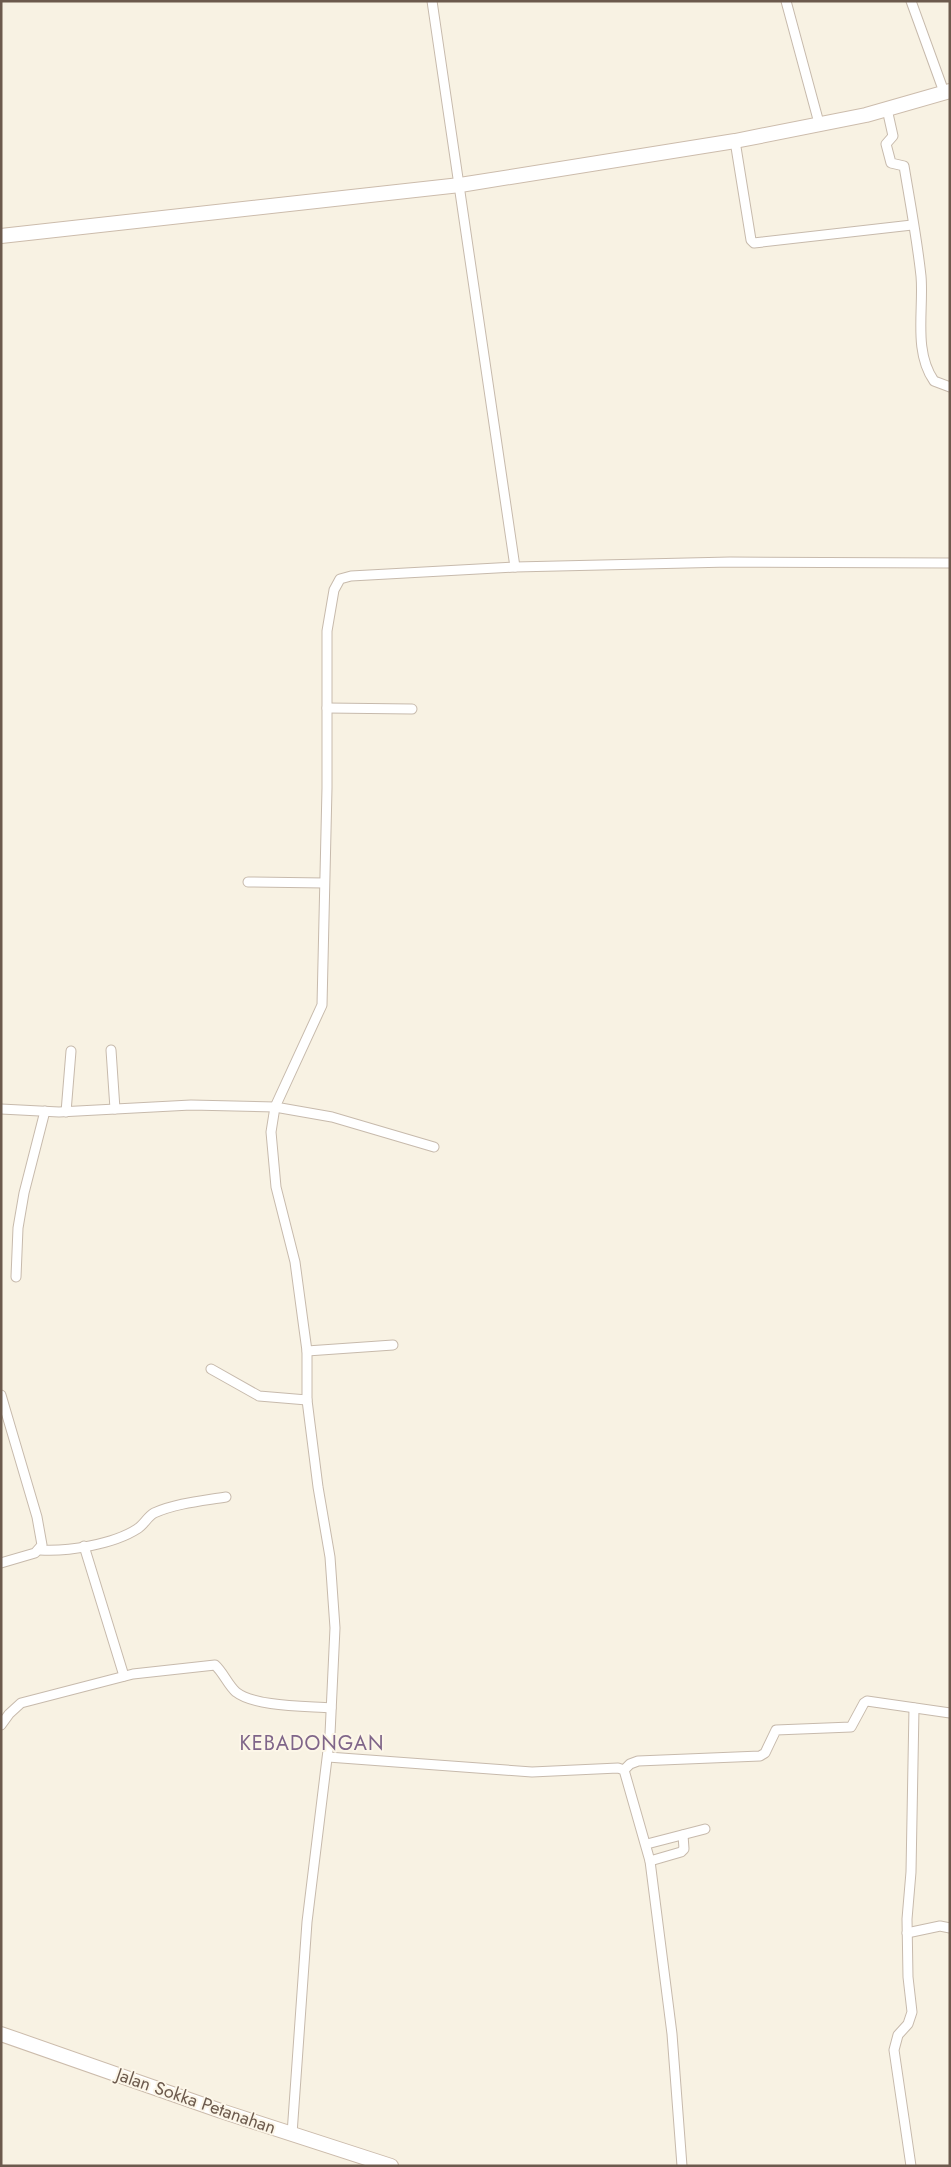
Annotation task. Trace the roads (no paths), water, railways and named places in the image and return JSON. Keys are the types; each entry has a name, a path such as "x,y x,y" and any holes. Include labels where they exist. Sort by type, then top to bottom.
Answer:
{"street":[{"path":"432,1 514,568"},
{"path":"786,1 819,123"},
{"path":"1,236 460,185 735,141 887,109 947,91 911,1"},
{"path":"887,109 893,136 886,144 891,163 904,166 921,279 921,335 925,357 934,381 950,387"},
{"path":"735,141 741,192 750,240 754,243 912,225"},
{"path":"292,2134 307,1922 328,1757 335,1628 330,1557 318,1487 307,1400 307,1351 295,1262 276,1187 271,1132 276,1107 322,1005 327,631 334,590 340,579 350,576 514,568 730,562 950,563"},
{"path":"326,708 412,709"},
{"path":"248,882 324,883"},
{"path":"111,1050 115,1109"},
{"path":"66,1112 71,1051"},
{"path":"1,1109 66,1112 191,1105 276,1107 332,1117 434,1147"},
{"path":"16,1277 18,1228 24,1193 44,1111"},
{"path":"307,1351 393,1345"},
{"path":"211,1369 259,1396 307,1400"},
{"path":"1,1395 36,1517 41,1538 40,1550"},
{"path":"1,1563 40,1550 55,1551 117,1539 138,1528 153,1514 171,1508 226,1497"},
{"path":"84,1546 124,1676"},
{"path":"1,1726 9,1714 22,1703 124,1676 215,1665 224,1674 235,1691 246,1697 262,1701 332,1708"},
{"path":"624,1770 630,1764 638,1761 760,1756 765,1753 776,1730 852,1727 865,1701 950,1714"},
{"path":"911,2166 894,2050 898,2035 908,2024 912,2012 907,1933 911,1872 914,1708"},
{"path":"328,1757 532,1772 618,1768 624,1770"},
{"path":"624,1770 647,1844 650,1861 672,2034 682,2166"},
{"path":"647,1844 705,1829"},
{"path":"650,1861 681,1852 684,1849 683,1835"},
{"path":"907,1933 940,1926 950,1928"},
{"name":"Jalan Sokka Petanahan","path":"1,2034 391,2166"}],"district":[{"name":"KEBADONGAN","path":"312,1743"}]}
